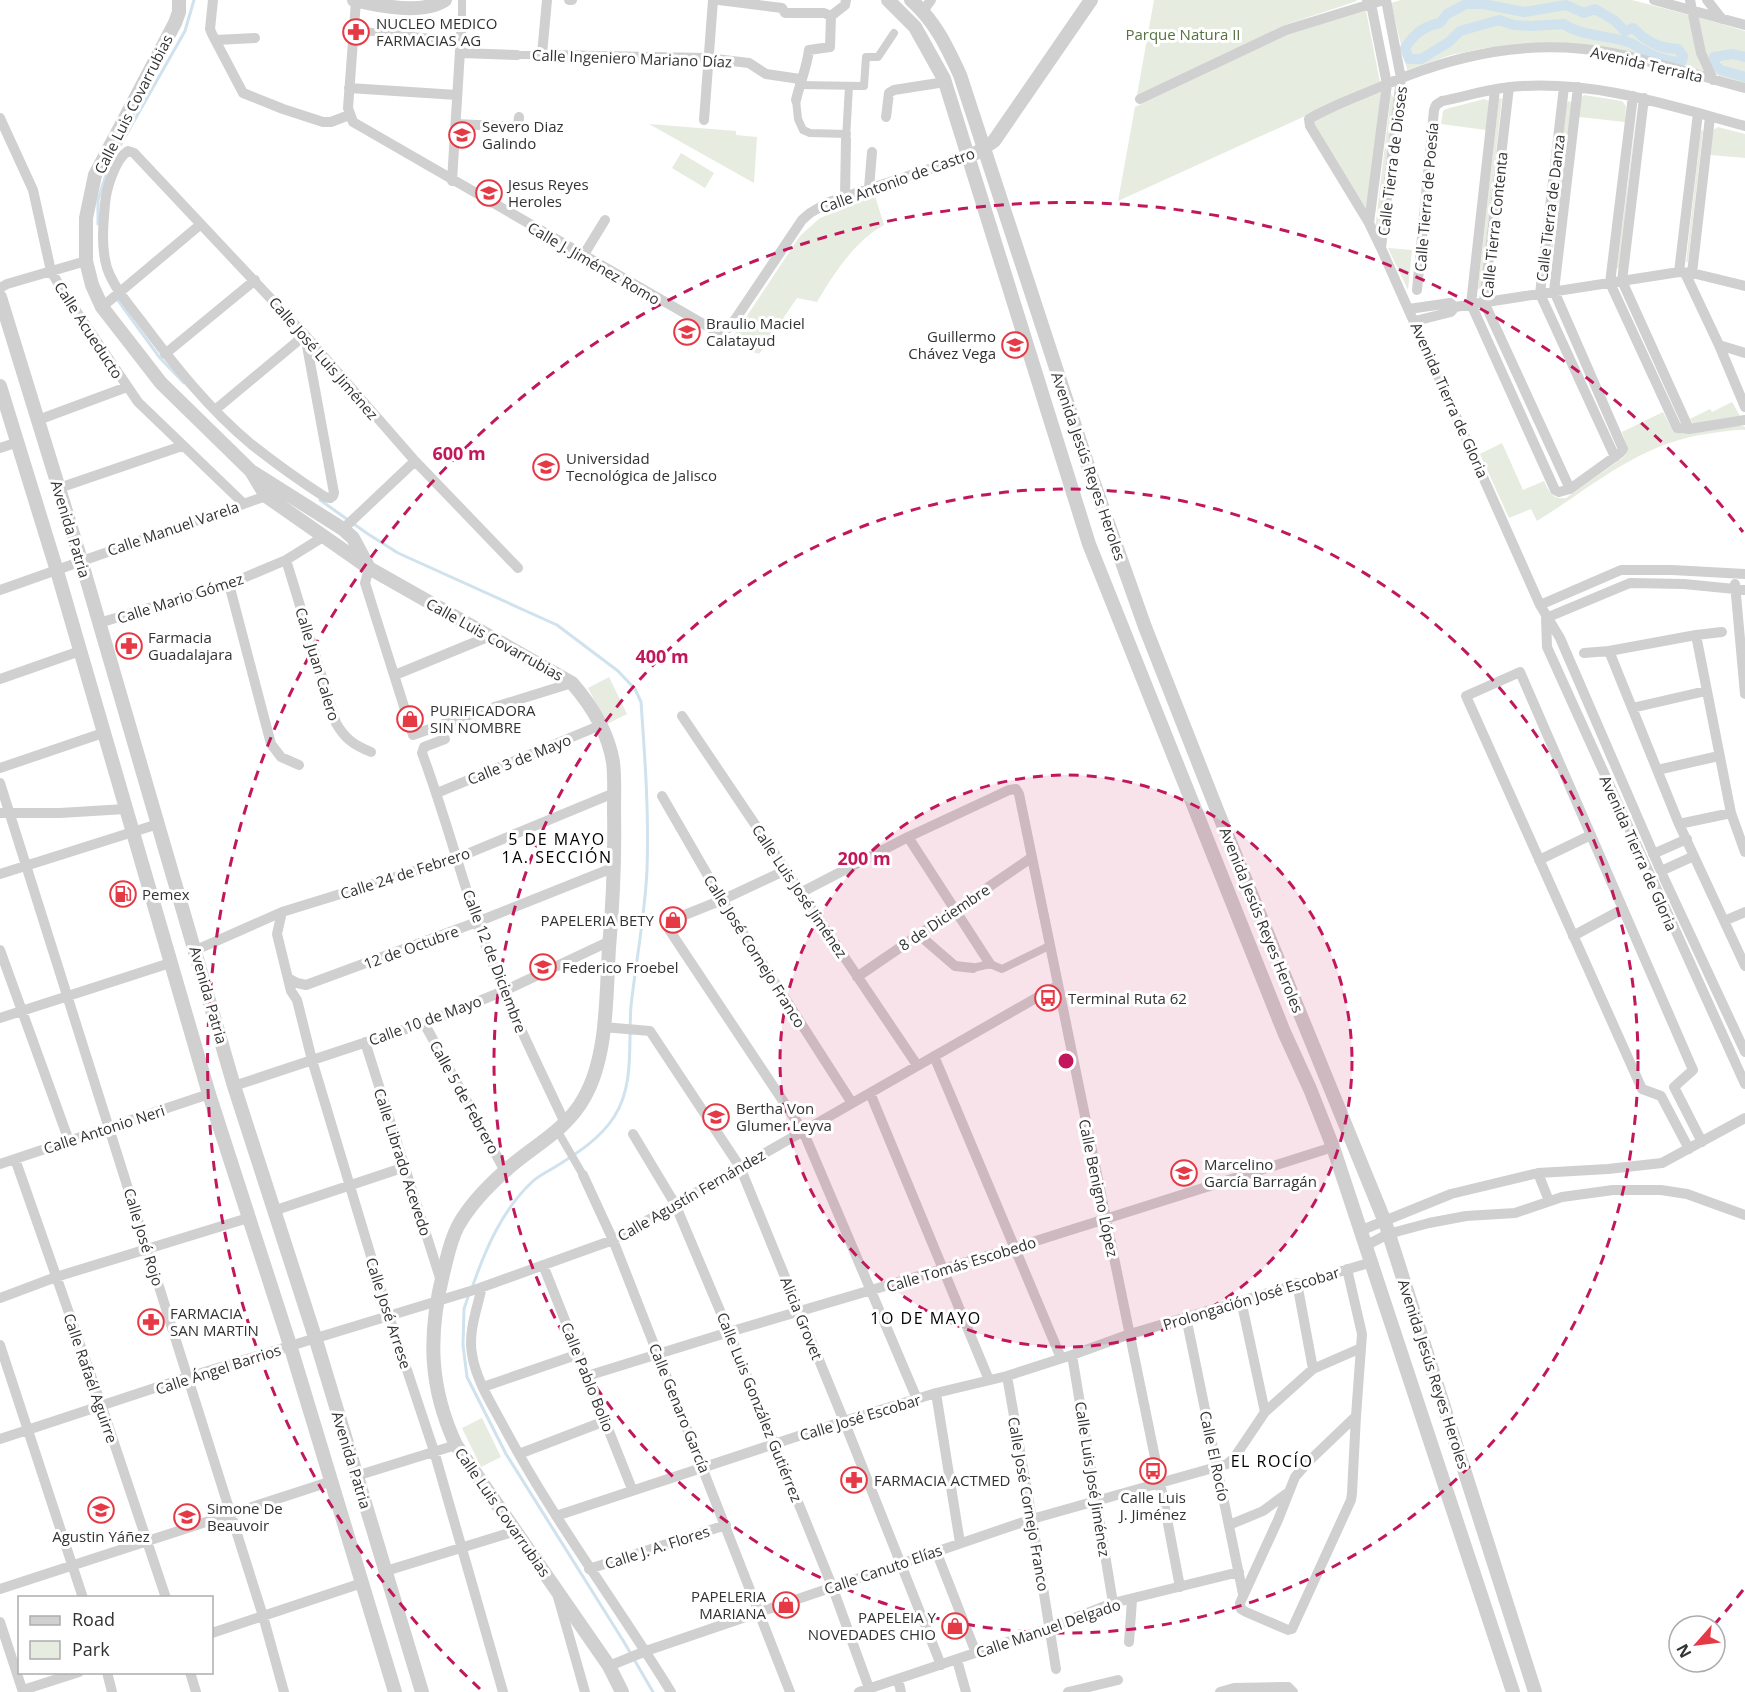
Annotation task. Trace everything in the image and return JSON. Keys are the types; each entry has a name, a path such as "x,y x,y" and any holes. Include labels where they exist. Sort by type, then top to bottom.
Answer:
{"street":[{"name":"Calle Luis Covarrubias","path":"179,0 175,23 95,175 86,218 86,261 92,285 112,298 161,383 270,491 323,537 369,568 572,683 588,701 601,725 613,762 615,867 610,941 609,1027 592,1082 585,1098 561,1127 505,1171 467,1212 450,1245 441,1281 440,1300 432,1338 436,1384 443,1413 456,1445 556,1587 614,1663 622,1692"},
{"path":"213,0 210,29 243,93 323,122 331,122 349,115 355,0 416,9 445,0"},
{"path":"452,181 462,0"},
{"path":"545,55 547,0"},
{"path":"704,120 713,0"},
{"path":"719,0 782,8 785,13 824,13 831,16"},
{"path":"831,16 845,5 846,0"},
{"name":"Avenida Jesús Reyes Heroles","path":"888,0 899,24 915,27 931,52 945,82 1089,544 1284,1032 1311,1089 1333,1147 1513,1692"},
{"name":"Avenida Jesús Reyes Heroles","path":"911,0 927,5 960,75 1090,472 1145,627 1387,1228 1535,1692"},
{"name":"Calle Antonio de Castro","path":"725,331 730,327 802,220 819,206 984,149 998,136 1091,0"},
{"path":"1140,99 1286,30 1369,2 1385,0"},
{"name":"Calle Tierra de Dioses","path":"1382,248 1401,78 1385,0"},
{"path":"1654,0 1691,5 1722,19 1745,25"},
{"path":"1707,0 1722,19"},
{"name":"Calle Tierra de Dioses","path":"1369,2 1387,84 1369,223 1382,248"},
{"path":"1691,5 1701,53 1713,80"},
{"path":"831,16 831,47 809,50 796,100 798,119 803,130 846,136"},
{"path":"800,82 864,86 866,57 878,57 899,24"},
{"path":"353,30 461,47"},
{"path":"216,40 255,38"},
{"name":"Calle Ingeniero Mariano Díaz","path":"461,47 517,55 707,58 749,63 766,74 800,82"},
{"name":"Avenida Terralta","path":"1369,223 1310,126 1309,119 1435,65 1472,55 1528,48 1573,49 1612,53 1745,88"},
{"path":"885,117 889,93 894,90 945,82"},
{"path":"845,196 849,86"},
{"path":"1496,90 1509,87 1578,87 1644,98 1745,126"},
{"name":"Calle Tierra Contenta","path":"1496,90 1471,304 1555,490 1559,492 1570,489 1484,302 1509,87"},
{"name":"Calle Tierra de Danza","path":"1564,87 1540,294 1619,453"},
{"name":"Calle Tierra de Danza","path":"1578,87 1554,291 1619,453"},
{"path":"349,88 457,95"},
{"name":"Calle Tierra de Poesía","path":"1417,290 1436,105 1442,101 1496,90"},
{"path":"1633,96 1610,283 1675,426 1689,429 1745,420"},
{"path":"1644,98 1622,281 1689,429"},
{"path":"1698,113 1685,273 1745,407"},
{"name":"Calle J. Jiménez Romo","path":"349,115 353,122 361,127 712,331 719,333 725,331"},
{"path":"456,124 518,127 519,117"},
{"path":"1685,273 1710,117"},
{"name":"Calle Acueducto","path":"0,118 33,190 51,271 127,387 151,416 243,503"},
{"name":"Calle José Luis Jiménez","path":"112,298 103,248 103,228 108,187 122,156 128,151 134,153 255,280 415,461 518,568"},
{"path":"869,188 872,152"},
{"path":"583,256 605,220"},
{"path":"201,224 112,298 215,410 251,444 325,497 333,496 305,335 215,410"},
{"name":"Avenida Tierra de Gloria","path":"1382,248 1540,605 1560,638 1653,854 1745,1052"},
{"path":"0,288 86,261"},
{"path":"1414,321 1451,312 1455,307 1471,304 1685,273 1745,286"},
{"path":"165,354 255,280"},
{"name":"Avenida Patria","path":"0,297 81,560 234,1086 315,1338 423,1692"},
{"path":"1409,309 1450,303 1455,307"},
{"path":"1719,345 1745,353"},
{"name":"Avenida Patria","path":"0,386 57,571 209,1094 332,1480 395,1692"},
{"path":"38,420 127,387"},
{"path":"0,448 18,442"},
{"path":"59,488 182,446"},
{"path":"1570,489 1619,453"},
{"path":"345,526 415,461"},
{"name":"Calle Luis Covarrubias","path":"270,491 345,526 369,568"},
{"name":"Calle Manuel Varela","path":"0,590 243,503 270,491"},
{"name":"Calle Mario Gómez","path":"99,624 229,584 286,560 323,537"},
{"name":"Calle Juan Calero","path":"286,560 336,723 351,743 371,752"},
{"path":"369,568 365,583 413,735 572,683"},
{"path":"1540,605 1621,570 1740,574 1745,694"},
{"path":"1546,618 1630,583 1684,584 1740,590"},
{"path":"229,584 271,744 281,757 299,765"},
{"name":"Avenida Tierra de Gloria","path":"1546,618 1547,646 1745,1084"},
{"path":"1124,632 1145,627"},
{"path":"1584,653 1722,632"},
{"path":"1696,635 1731,813 1745,852"},
{"path":"395,675 490,636"},
{"path":"0,679 80,651"},
{"path":"1609,651 1679,824 1745,966"},
{"path":"1689,1149 1661,1096 1641,1089 1466,696 1520,672 1693,1070 1674,1087 1702,1142"},
{"path":"1632,708 1706,691"},
{"name":"Calle Luis José Jiménez","path":"682,716 917,1065"},
{"name":"Calle 3 de Mayo","path":"437,793 601,725"},
{"path":"0,768 103,733"},
{"name":"Calle 12 de Diciembre","path":"445,739 422,750 477,922 561,1127"},
{"path":"1658,770 1719,756"},
{"name":"Calle José Rojo","path":"0,783 5,813 26,866 110,1127 263,1616 284,1692"},
{"name":"Calle Benigno López","path":"908,837 1009,790 1016,789 1019,794 1180,1587"},
{"name":"Calle 24 de Febrero","path":"196,950 282,912 457,858 614,793"},
{"name":"Calle José Cornejo Franco","path":"662,796 722,900 852,1103"},
{"path":"5,813 60,813 125,809"},
{"path":"1679,824 1731,813"},
{"path":"0,874 158,824"},
{"path":"1539,860 1591,836"},
{"path":"802,892 908,837 990,964 1002,969 1049,946"},
{"path":"1653,854 1686,839"},
{"path":"1661,871 1694,856"},
{"name":"8 de Diciembre","path":"857,977 953,909 1031,858"},
{"name":"12 de Octubre","path":"306,985 477,922 615,867"},
{"path":"786,870 672,920 668,925 676,941 803,1131 917,1400"},
{"path":"1573,936 1623,909"},
{"name":"Calle José Arrese","path":"282,912 277,934 290,979 291,991 297,999 312,1060 389,1316 434,1451 503,1692"},
{"path":"1724,921 1745,912"},
{"path":"256,922 277,934"},
{"path":"918,934 956,966 973,968 990,964"},
{"name":"Calle 10 de Mayo","path":"234,1086 424,1023 504,991 610,941"},
{"path":"0,950 69,1141"},
{"path":"0,1018 170,963"},
{"path":"290,979 306,985 297,999"},
{"name":"Calle Agustín Fernández","path":"440,1300 613,1240 1057,986"},
{"name":"Calle 5 de Febrero","path":"424,1023 505,1171"},
{"name":"Alicia Grovet","path":"609,1027 650,1031 740,1167 941,1665"},
{"name":"Calle Librado Acevedo","path":"365,1042 441,1281"},
{"name":"Calle Luis José Jiménez","path":"934,1056 1014,1248 1067,1357 1097,1500 1113,1603"},
{"path":"870,1093 989,1380"},
{"name":"Calle Antonio Neri","path":"0,1164 209,1094"},
{"path":"1367,1245 1387,1228 1451,1194 1538,1173 1662,1163 1745,1118"},
{"name":"Calle Genaro García","path":"561,1127 566,1144 613,1240 790,1692"},
{"name":"Calle Luis González Gutiérrez","path":"633,1134 675,1204 729,1332 832,1586 864,1690"},
{"name":"Calle Tomás Escobedo","path":"587,1376 1106,1220 1333,1147"},
{"name":"Calle Rafaél Aguirre","path":"15,1159 165,1596"},
{"path":"273,1211 405,1167"},
{"path":"1538,1173 1549,1201"},
{"path":"1362,1230 1430,1223 1466,1216 1515,1213 1549,1201 1612,1190 1661,1190 1687,1194 1745,1215"},
{"path":"0,1298 56,1277 249,1218"},
{"name":"Prolongación José Escobar","path":"1130,1334 1372,1262"},
{"name":"Calle Pablo Bolio","path":"543,1265 632,1490"},
{"path":"1347,1269 1361,1326 1361,1348 1351,1500 1292,1629 1288,1630 1241,1609 1240,1603 1243,1595 1295,1477 1356,1416"},
{"path":"1297,1283 1314,1369"},
{"path":"479,1288 471,1342 472,1356 483,1387 556,1516 671,1692"},
{"name":"Calle Ángel Barrios","path":"0,1439 188,1377 440,1300"},
{"path":"1241,1300 1265,1412"},
{"name":"Calle El Rocío","path":"1186,1317 1243,1595"},
{"name":"Calle José Escobar","path":"556,1516 774,1443 936,1394 1007,1376 1130,1334"},
{"path":"0,1345 82,1596"},
{"path":"1217,1467 1234,1458 1265,1412 1314,1369 1361,1348"},
{"path":"483,1387 579,1354"},
{"name":"Calle José Cornejo Franco","path":"1007,1376 1056,1668"},
{"path":"936,1394 960,1543"},
{"path":"519,1454 605,1421"},
{"path":"356,1476 456,1445"},
{"name":"Calle Canuto Elías","path":"614,1663 1032,1519 1217,1467"},
{"path":"0,1588 332,1480"},
{"path":"1229,1525 1253,1516 1287,1493"},
{"name":"Calle J. A. Flores","path":"589,1569 726,1525"},
{"path":"386,1571 516,1531"},
{"path":"936,1551 976,1653"},
{"name":"Calle Manuel Delgado","path":"864,1690 1049,1628 1113,1603 1239,1572"},
{"path":"213,1633 362,1583"},
{"path":"556,1587 585,1692"},
{"path":"1129,1642 1132,1600"},
{"path":"0,1622 23,1691 73,1674"},
{"path":"957,1660 966,1692"},
{"path":"108,1674 112,1692"},
{"path":"191,1674 196,1692"},
{"path":"898,1679 901,1692"},
{"path":"1068,1692 1118,1680"},
{"path":"1220,1692 1283,1687 1292,1691"}],"green space":[{"name":"Parque Natura II","path":"1154,0 1357,1 1285,25 1137,95"},
{"path":"1401,0 1632,0 1689,15 1698,59 1703,71 1524,44 1485,48 1451,55 1407,70 1391,3"},
{"path":"1366,11 1380,82 1118,201 1135,107 1288,34"},
{"path":"1698,17 1745,31 1745,83 1716,75 1705,55"},
{"path":"1381,92 1367,210 1312,121"},
{"path":"1391,94 1394,98 1378,227 1375,230"},
{"path":"1584,95 1622,101 1626,106 1625,122 1579,117 1581,98"},
{"path":"1502,98 1481,288 1478,289 1499,99"},
{"path":"1484,99 1489,101 1486,130 1441,124 1443,111 1446,109"},
{"path":"1569,101 1572,103 1549,280 1547,278"},
{"path":"1637,110 1619,268 1618,269 1617,267"},
{"path":"649,124 736,131 736,135 757,137 754,183"},
{"path":"1718,127 1745,134 1745,158 1710,155 1713,130"},
{"path":"1701,130 1703,131 1686,263"},
{"path":"681,153 714,173 705,188 672,168"},
{"path":"875,196 884,225 855,249 838,269 817,302 797,298 759,354 729,343 800,236 820,218"},
{"path":"1388,248 1412,250 1408,290"},
{"path":"1732,402 1740,416 1693,424 1690,419 1710,409 1712,412"},
{"path":"1663,412 1673,431 1683,434 1739,425 1745,427 1745,430 1687,438 1641,455 1599,479 1537,521 1531,509 1509,518 1480,454 1502,443 1523,490 1544,481 1552,494 1558,498 1566,498 1624,457 1628,450 1622,432"},
{"path":"609,677 627,714 607,724 588,688"},
{"path":"482,1418 501,1457 481,1467 462,1428"}],"waterway":[{"path":"98,224 98,200 109,165 185,31 194,0"},
{"path":"1466,4 1483,4 1524,12 1566,5 1584,13 1595,9 1615,21 1625,31 1633,28 1653,43 1678,49 1683,56 1682,61 1665,60 1631,43 1578,31 1564,24 1514,25 1499,20 1460,31 1449,42 1421,59 1409,59 1405,48 1416,35 1429,26 1440,23 1447,14 1466,4"},
{"path":"1745,57 1733,54 1714,57 1715,65 1721,70 1745,77"},
{"path":"117,299 160,358 184,383"},
{"path":"320,500 398,553 557,625 618,671 635,689 641,702 647,807 647,870 631,1006 628,1078 621,1105 608,1125 595,1139 534,1180 521,1193 496,1231 472,1288"},
{"path":"469,1294 464,1309 463,1345 467,1377 506,1454 653,1692"}],"place":[{"name":"NUCLEO MEDICO FARMACIAS AG","path":"356,32"},
{"name":"Severo Diaz Galindo","path":"462,135"},
{"name":"Jesus Reyes Heroles","path":"489,193"},
{"name":"Braulio Maciel Calatayud","path":"687,332"},
{"name":"Guillermo Chávez Vega","path":"1015,345"},
{"name":"Universidad Tecnológica de Jalisco","path":"546,467"},
{"name":"Farmacia Guadalajara","path":"129,646"},
{"name":"PURIFICADORA SIN NOMBRE","path":"410,719"},
{"name":"Pemex","path":"123,894"},
{"name":"PAPELERIA BETY","path":"673,920"},
{"name":"Federico Froebel","path":"543,967"},
{"name":"Terminal Ruta 62","path":"1048,998"},
{"name":"Bertha Von Glumer Leyva","path":"716,1117"},
{"name":"Marcelino García Barragán","path":"1184,1173"},
{"name":"FARMACIA SAN MARTIN","path":"151,1322"},
{"name":"Calle Luis J. Jiménez","path":"1153,1471"},
{"name":"FARMACIA ACTMED","path":"854,1480"},
{"name":"Agustin Yáñez","path":"101,1510"},
{"name":"Simone De Beauvoir","path":"187,1517"},
{"name":"PAPELERIA MARIANA","path":"786,1605"},
{"name":"PAPELEIA Y NOVEDADES CHIO","path":"955,1626"}],"district":[{"name":"5 DE MAYO 1A. SECCIÓN","path":"557,848"},
{"name":"1O DE MAYO","path":"926,1318"},
{"name":"EL ROCÍO","path":"1272,1461"}]}
